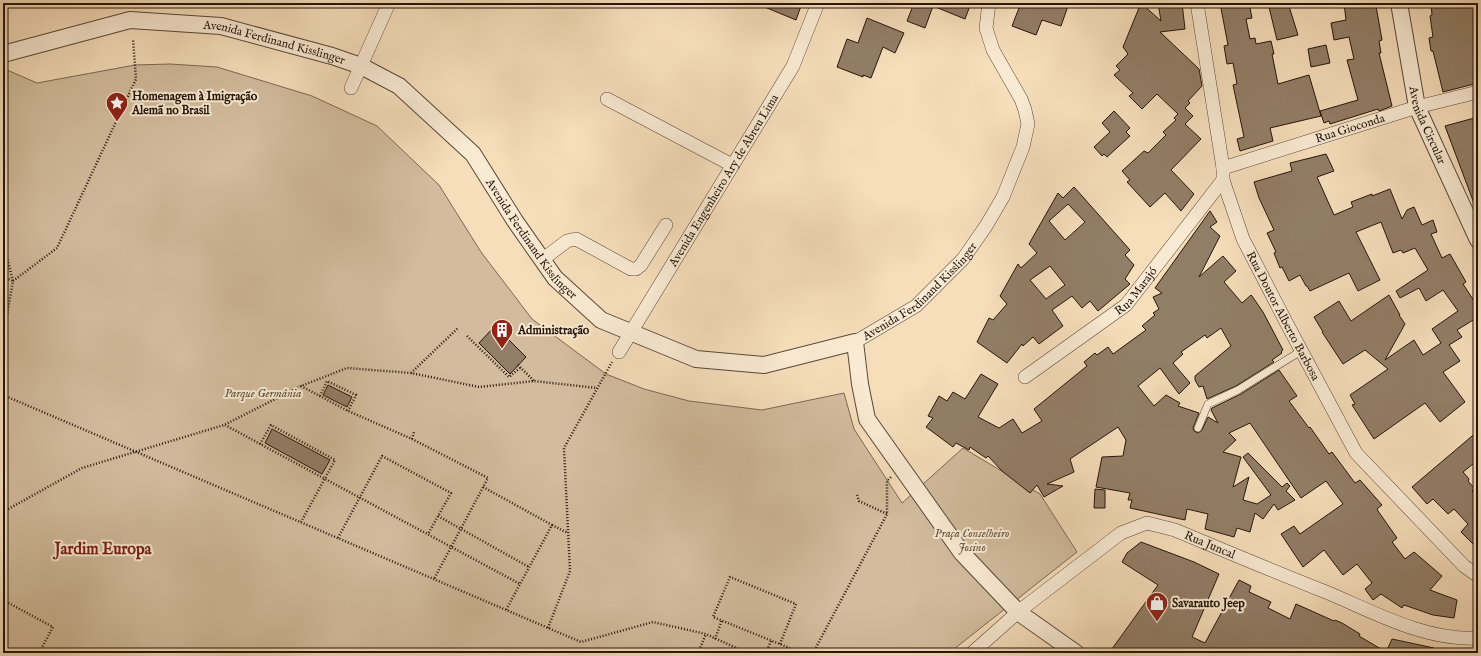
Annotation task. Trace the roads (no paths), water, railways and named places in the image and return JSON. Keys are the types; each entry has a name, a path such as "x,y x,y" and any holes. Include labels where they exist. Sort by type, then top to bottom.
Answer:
{"street":[{"path":"351,88 389,3"},
{"name":"Avenida Engenheiro Ary de Abreu Lima","path":"619,352 793,66 818,3"},
{"name":"Avenida Ferdinand Kisslinger","path":"3,54 130,20 221,26 332,56 361,66 399,86 473,154 515,221 555,278 601,320 696,359 764,365 855,342 916,306 963,259 986,226 1002,197 1015,168 1023,147 1028,124 1021,99 993,50 986,28 990,3"},
{"name":"Rua Doutor Alberto Barbosa","path":"1197,3 1223,174 1243,239 1356,453 1464,566 1478,576"},
{"name":"Avenida Circular","path":"1398,3 1417,107 1478,240"},
{"name":"Rua Gioconda","path":"1223,174 1417,107 1478,92"},
{"path":"607,99 732,165"},
{"name":"Rua Marajó","path":"1025,377 1126,305 1223,174"},
{"path":"542,260 567,240 576,239 631,269 636,269 641,265 666,225"},
{"path":"855,342 860,384 867,419 962,553 1018,612 1076,653"},
{"name":"Rua Juncal","path":"972,653 1018,612 1121,533 1147,523 1175,530 1383,616 1428,633 1461,639 1478,638"}],"lane":[{"path":"1198,428 1208,404 1238,390 1301,351"}],"place":[{"name":"Homenagem à Imigração Alemã no Brasil","path":"117,122"},
{"name":"Administração","path":"502,350"},
{"name":"Savarauto Jeep","path":"1157,622"}],"district":[{"name":"Jardim Europa","path":"103,548"}],"park label":[{"name":"Parque Germânia","path":"263,393"},
{"name":"Praça Conselheiro Josino","path":"972,540"}]}
